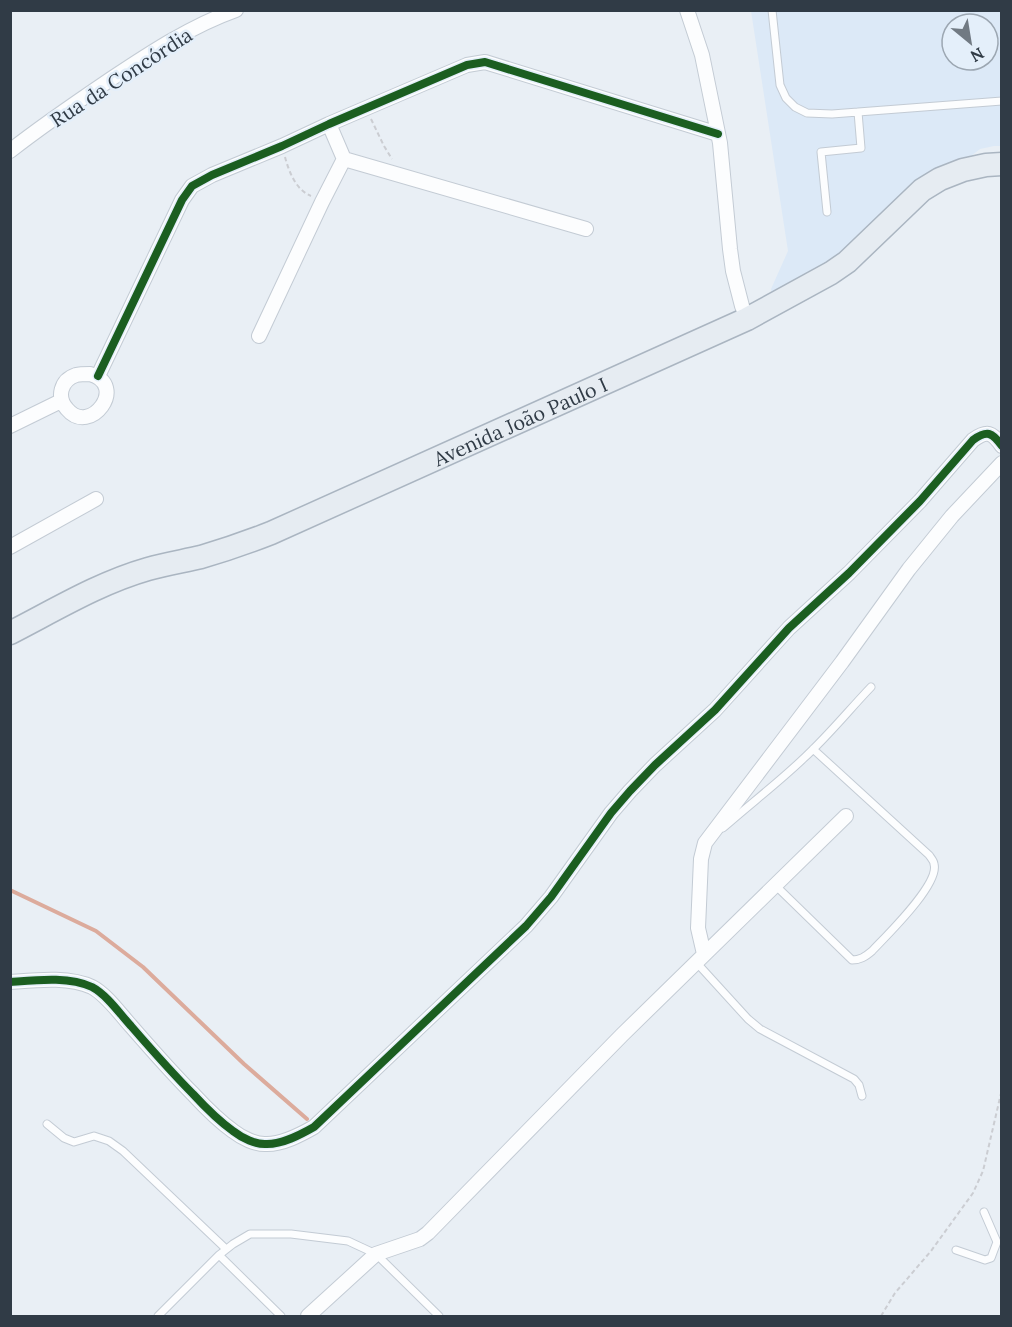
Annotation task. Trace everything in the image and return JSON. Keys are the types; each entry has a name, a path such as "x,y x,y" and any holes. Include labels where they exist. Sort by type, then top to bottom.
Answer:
{"main road":[{"name":"Avenida João Paulo I","path":"10,633 113,582 147,569 239,546 271,533 747,319 831,273 846,262 922,190 940,179 963,170 986,165 1002,165"}],"street":[{"name":"Rua da Concórdia","path":"10,151 143,57 195,28 236,10"},
{"path":"687,10 702,55 718,134 729,249 747,319"},
{"path":"98,376 182,200 192,186 212,175 467,65 485,62 718,134"},
{"path":"329,124 344,159"},
{"path":"344,159 586,229"},
{"path":"258,336 344,159"},
{"path":"90,374 98,376 104,382 107,391 104,403 97,412 87,417 77,417 62,401 60,390 65,381 75,376 90,374"},
{"path":"10,426 62,401"},
{"path":"10,982 52,980 93,987 111,1002 196,1097 234,1132 252,1142 266,1144 303,1134 314,1127 526,926 551,897 611,813 630,791 715,710 789,628 849,573 920,501 973,440 982,434 989,433 1002,446"},
{"path":"700,958 698,928 701,859 705,843 909,569 952,516 1002,463"},
{"path":"10,547 96,499"},
{"path":"308,1317 376,1254 411,1242 428,1233 622,1035 846,816"}],"lane":[{"path":"772,10 780,84 786,98 795,107 807,113 832,114 1002,101"},
{"path":"827,213 821,152 861,148 858,112"},
{"path":"705,843 773,787 813,749 871,687"},
{"path":"776,885 852,960 858,960 872,951 925,893 935,870 930,855 813,749"},
{"path":"700,958 748,1019 760,1029 854,1079 859,1085 862,1096"},
{"path":"47,1124 64,1138 74,1142 94,1136 109,1141 123,1151 226,1249"},
{"path":"957,1251 984,1260 991,1258 997,1242 984,1212"},
{"path":"158,1317 219,1255 233,1244 250,1234 291,1234 348,1240 376,1254 439,1317"},
{"path":"219,1255 281,1317"}],"path":[{"path":"366,108 392,159 395,173"},
{"path":"282,146 289,172 305,194 322,202"},
{"path":"881,1317 895,1293 931,1251 973,1193 983,1171 1002,1089"}],"shaded area":[{"path":"751,11 1001,11 1001,146 980,149 843,257 772,294 771,289 788,251"}],"waterway":[{"path":"10,890 96,931 143,967 244,1064 307,1119"}],"cycle path":[{"path":"98,376 182,200 192,186 212,175 467,65 485,62 718,134"},
{"path":"10,982 63,980 98,990 207,1109 245,1138 258,1143 273,1144 309,1130 526,926 551,897 611,813 630,791 715,710 789,628 849,573 920,501 973,440 989,434 1002,446"}]}
